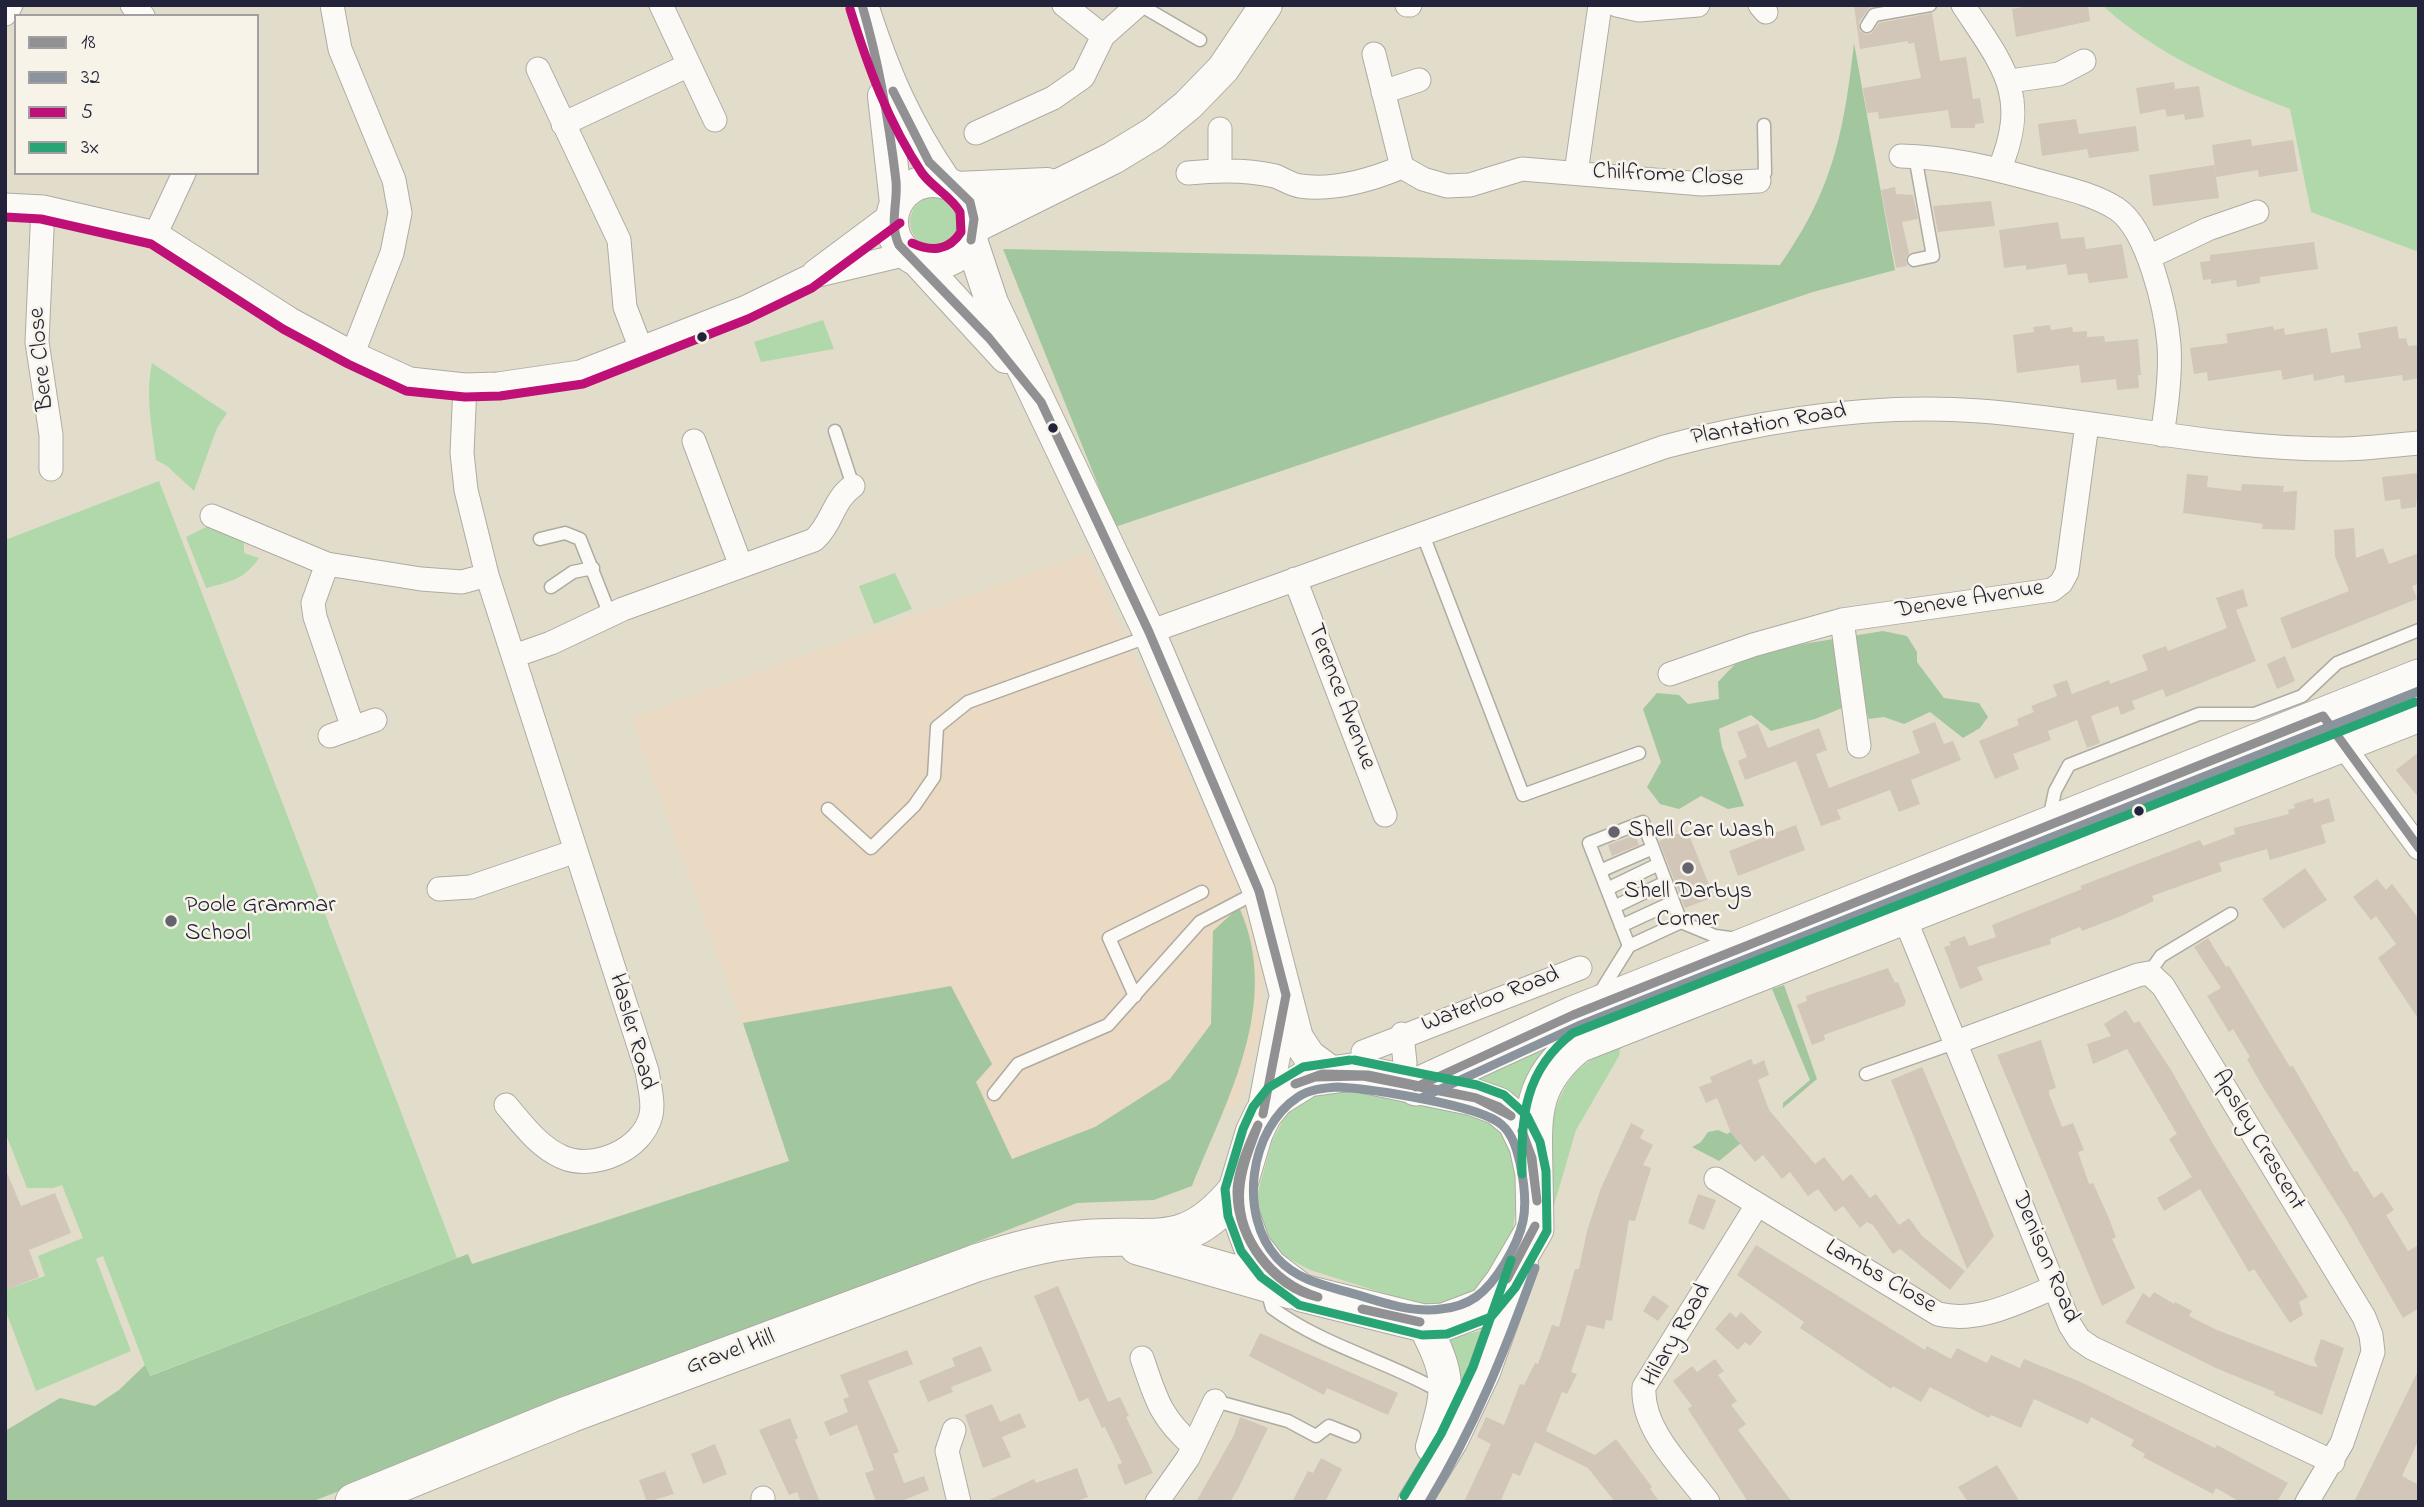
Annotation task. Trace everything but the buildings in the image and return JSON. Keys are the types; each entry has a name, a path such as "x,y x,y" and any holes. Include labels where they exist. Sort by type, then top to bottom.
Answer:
{"main road":[{"path":"862,5 877,53 907,122 952,186 971,205 973,233 992,303 1149,632 1259,891 1297,1038 1309,1056 1332,1073"},
{"path":"911,256 941,263 964,250 973,233 1062,182 1124,152 1154,133 1188,105 1223,69 1266,5"},
{"path":"877,53 890,130 894,235 1016,368 1041,402"},
{"path":"895,208 903,194 923,182 952,186 1030,187 1062,182"},
{"name":"Waterloo Road","path":"1534,1174 1533,1113 1541,1087 1554,1065 1578,1044 1903,915 2332,730 2419,678"},
{"name":"Waterloo Road","path":"1409,1085 1591,1008 2047,826 2332,730 2419,713"},
{"path":"1286,995 1263,1114 1254,1133 1237,1190 1240,1213 1252,1245 1269,1268 1302,1293"},
{"path":"1263,1114 1290,1087 1308,1078 1352,1072 1473,1097 1497,1107 1516,1121 1528,1146 1534,1174 1535,1229 1484,1372 1452,1440 1416,1497"},
{"name":"Gravel Hill","path":"354,1502 570,1414 976,1263 1033,1246 1084,1238 1179,1236 1198,1228 1223,1207 1237,1190"},
{"path":"1416,1497 1443,1407 1447,1378 1440,1356 1423,1323 1454,1320 1486,1306 1504,1282 1535,1229"},
{"name":"Gravel Hill","path":"1117,1239 1302,1293 1423,1323"}],"street":[{"path":"5,14 11,5"},
{"path":"331,5 340,49 394,180 400,213 392,253 353,353"},
{"path":"661,5 715,120"},
{"path":"1064,5 1102,36"},
{"path":"976,133 1053,98 1083,76 1102,36 1139,5"},
{"name":"Chilfrome Close","path":"1576,173 1600,5"},
{"path":"1617,5 1639,10 1699,5"},
{"path":"1963,5 2010,81 2013,124 2008,149 1999,170"},
{"path":"1188,173 1220,169 1277,177 1299,186 1337,186 1376,178 1402,167 1374,54"},
{"path":"2010,81 2059,74 2084,61"},
{"path":"564,124 689,65"},
{"path":"538,69 619,240 625,307 641,349"},
{"path":"1383,92 1419,80"},
{"path":"1220,129 1220,169"},
{"path":"1908,156 1932,156 1999,170 2085,194 2118,209 2137,230 2149,257 2169,343 2169,390 2162,435"},
{"name":"Chilfrome Close","path":"1402,167 1423,179 1447,186 1469,185 1522,169 1702,184 1759,181"},
{"path":"156,233 183,175"},
{"path":"5,205 43,206 156,233 290,319 353,353 410,379 465,385 555,378 641,349 744,308 806,278 895,208"},
{"name":"Bere Close","path":"43,206 37,342 51,435 51,469"},
{"path":"2149,257 2208,229 2257,212"},
{"path":"806,278 911,256"},
{"name":"Hasler Road","path":"465,385 462,453 466,490 487,575 647,1071 651,1116 642,1134 626,1150 587,1162 565,1158 543,1147 506,1105"},
{"name":"Plantation Road","path":"1149,632 1664,447 1723,431 1855,410 1980,411 2162,435 2339,449 2419,443"},
{"name":"Deneve Avenue","path":"1670,674 1753,645 1842,620 2040,593 2061,583 2070,558 2087,424"},
{"path":"694,441 741,566"},
{"path":"514,656 551,643 610,615 814,540 823,532 842,494 853,486"},
{"path":"212,516 254,543 327,564 421,579 461,582 487,575"},
{"path":"327,564 313,603 315,617 364,724 330,736"},
{"name":"Terence Avenue","path":"1295,579 1385,815"},
{"path":"1842,620 1859,746"},
{"path":"2332,730 2419,848"},
{"path":"439,888 471,887 576,851"},
{"name":"Denison Road","path":"1903,915 2070,1325 2079,1339 2092,1348 2333,1462"},
{"name":"Waterloo Road","path":"1363,1052 1402,1034 1580,968"},
{"path":"1954,1043 2149,973"},
{"name":"Apsley Crescent","path":"2149,973 2163,986 2364,1317 2371,1335 2373,1352 2342,1443 2307,1502"},
{"name":"Waterloo Road","path":"1402,1034 1409,1085"},
{"name":"Lambs Close","path":"1716,1179 1938,1314 1959,1319 2003,1309 2055,1287"},
{"name":"Hilary Road","path":"1708,1502 1654,1429 1643,1402 1644,1387 1757,1205"},
{"path":"1142,1358 1158,1407 1175,1430 1193,1446"},
{"path":"1157,1502 1193,1446 1215,1401"},
{"path":"954,1430 947,1451 959,1502"}],"lane":[{"path":"1139,5 1200,40"},
{"path":"1867,26 1874,15 1930,5"},
{"path":"1759,181 1765,173 1764,125"},
{"path":"1908,156 1933,256 1914,260"},
{"path":"835,432 853,486"},
{"path":"540,539 565,533 577,537 593,568 610,615"},
{"path":"1423,535 1523,795 1639,753"},
{"path":"551,587 573,572 593,568"},
{"path":"2047,826 2055,791 2069,765 2199,714 2254,714 2302,696 2337,663 2419,630"},
{"path":"828,809 871,848 914,806 934,777 937,727 968,702 1136,641 1149,632"},
{"path":"1629,946 1589,843 1643,822 1681,922"},
{"path":"1600,872 1653,848"},
{"path":"1607,889 1659,864"},
{"path":"1614,907 1666,882"},
{"path":"994,1094 1018,1064 1108,1025 1200,922 1259,891"},
{"path":"1135,996 1109,938 1202,892"},
{"path":"1621,926 1674,902"},
{"path":"2149,973 2161,956 2231,914"},
{"path":"1591,1008 1629,946 1681,922 1715,936 1755,942"},
{"path":"1866,1074 1954,1043"},
{"path":"1266,1283 1272,1308 1294,1325 1324,1341 1398,1369 1430,1386"},
{"path":"1215,1401 1288,1421 1316,1436 1329,1426 1354,1436"}],"shaded area":[{"path":"1087,553 1237,883 1244,881 1245,906 1263,979 1261,1033 1243,1091 1238,1103 829,1262 631,718"}],"green space":[{"path":"2102,5 2419,5 2419,252 2311,212 2290,109 2191,66 2144,38"},
{"path":"1854,43 1895,270 1813,292 1115,527 1003,249 1780,265 1813,211 1833,159 1846,105"},
{"path":"935,197 953,204 960,222 953,240 935,247 917,240 910,222 917,204"},
{"path":"823,320 834,349 761,362 754,342"},
{"path":"152,363 227,413 217,428 194,491 167,466 156,460 149,400"},
{"name":"Poole Grammar School","path":"159,481 457,1258 149,1376 103,1256 96,1259 131,1351 36,1391 5,1309 5,1290 45,1276 38,1256 83,1238 62,1185 53,1188 27,1188 5,1132 5,540"},
{"path":"214,523 244,536 244,553 259,558 248,571 236,579 206,588 186,537"},
{"path":"895,573 912,609 874,624 859,586"},
{"path":"1883,631 1907,636 1917,652 1917,662 1944,698 1979,703 1988,717 1980,728 1963,738 1930,712 1904,724 1884,717 1869,719 1862,700 1815,719 1771,731 1751,715 1719,729 1722,747 1744,806 1728,809 1701,796 1679,809 1660,804 1647,787 1661,762 1643,709 1657,693 1679,695 1688,704 1719,699 1718,682 1738,661 1784,647"},
{"path":"1239,907 1251,943 1255,978 1253,1014 1234,1084 1192,1186 1154,1200 1077,1203 311,1502 5,1502 5,1431 60,1398 95,1406 119,1390 145,1365 150,1376 468,1254 472,1264 789,1161 743,1023 951,986 992,1064 976,1082 1012,1159 1095,1127 1170,1079 1211,1024 1213,931"},
{"path":"1784,985 1817,1079 1783,1108 1783,1103 1810,1080 1772,989"},
{"path":"1577,1024 1539,1059 1525,1079 1516,1104 1464,1079"},
{"path":"1621,1046 1619,1056 1576,1130 1534,1274 1554,1115 1558,1102 1577,1071 1596,1057"},
{"path":"1330,1086 1492,1117 1515,1142 1517,1199 1512,1237 1488,1287 1434,1309 1310,1270 1282,1255 1268,1242 1255,1203 1272,1141 1291,1105"},
{"path":"1735,1129 1747,1138 1719,1161 1692,1147 1701,1142 1708,1132 1718,1130 1727,1134"},
{"path":"1496,1320 1461,1386 1459,1371 1446,1340 1479,1331"}],"transit line":[{"name":"18","path":"862,5 890,136 896,181 894,221 899,245 989,338 1041,402 1149,632 1259,891 1286,995 1263,1114"},
{"name":"5","path":"850,9 872,73 899,134 922,173 960,212 961,232 951,243 939,248 926,248 912,243"},
{"name":"18","path":"893,91 929,162 970,202 974,219 971,240"},
{"name":"5","path":"5,217 41,219 151,244 283,329 348,364 406,391 465,397 500,396 583,384 748,319 812,288 900,223"},
{"name":"32","path":"1421,1098 1578,1026 2419,691"},
{"name":"3x","path":"1522,1174 1525,1115 1535,1079 1557,1047 1573,1033 2415,702"},
{"name":"18","path":"2323,716 2419,848"},
{"name":"18","path":"1416,1087 1573,1015 2323,716"},
{"name":"3x","path":"1350,1060 1303,1067 1268,1088 1253,1107 1243,1129 1225,1189 1228,1216 1241,1251 1261,1277 1299,1305 1422,1335 1447,1334 1491,1317 1515,1288 1547,1231 1546,1171 1540,1142 1527,1116 1504,1095 1477,1085 1354,1060"},
{"name":"18","path":"1295,1084 1322,1074 1368,1075 1476,1098 1499,1107 1511,1116"},
{"name":"18","path":"1295,1084 1315,1077 1363,1076 1476,1098 1511,1116"},
{"name":"32","path":"1338,1087 1450,1105 1490,1118 1509,1133 1523,1177 1523,1221 1505,1263 1491,1283 1476,1297 1454,1307 1431,1310 1388,1304 1304,1278 1277,1258 1265,1240 1257,1219 1254,1173 1269,1130 1281,1111 1298,1097 1322,1088 1338,1087"},
{"name":"18","path":"1258,1125 1241,1179 1240,1206 1244,1223 1250,1240 1272,1269 1286,1281 1318,1297"},
{"name":"18","path":"1258,1125 1239,1175 1237,1192 1243,1227 1251,1243 1273,1272 1302,1292 1318,1297"},
{"name":"18","path":"1522,1131 1532,1158 1537,1201"},
{"name":"18","path":"1522,1131 1531,1156 1537,1201"},
{"name":"18","path":"1507,1279 1535,1226"},
{"name":"18","path":"1507,1279 1535,1226"},
{"name":"3x","path":"1404,1496 1441,1434 1473,1367 1511,1260"},
{"name":"32","path":"1429,1502 1488,1388 1535,1268"},
{"name":"18","path":"1362,1309 1420,1322"},
{"name":"18","path":"1362,1309 1420,1322"}],"place":[{"name":"Shell Car Wash","path":"1614,832"},
{"name":"Shell Darbys Corner","path":"1688,868"},
{"name":"Poole Grammar School","path":"171,921"}]}
